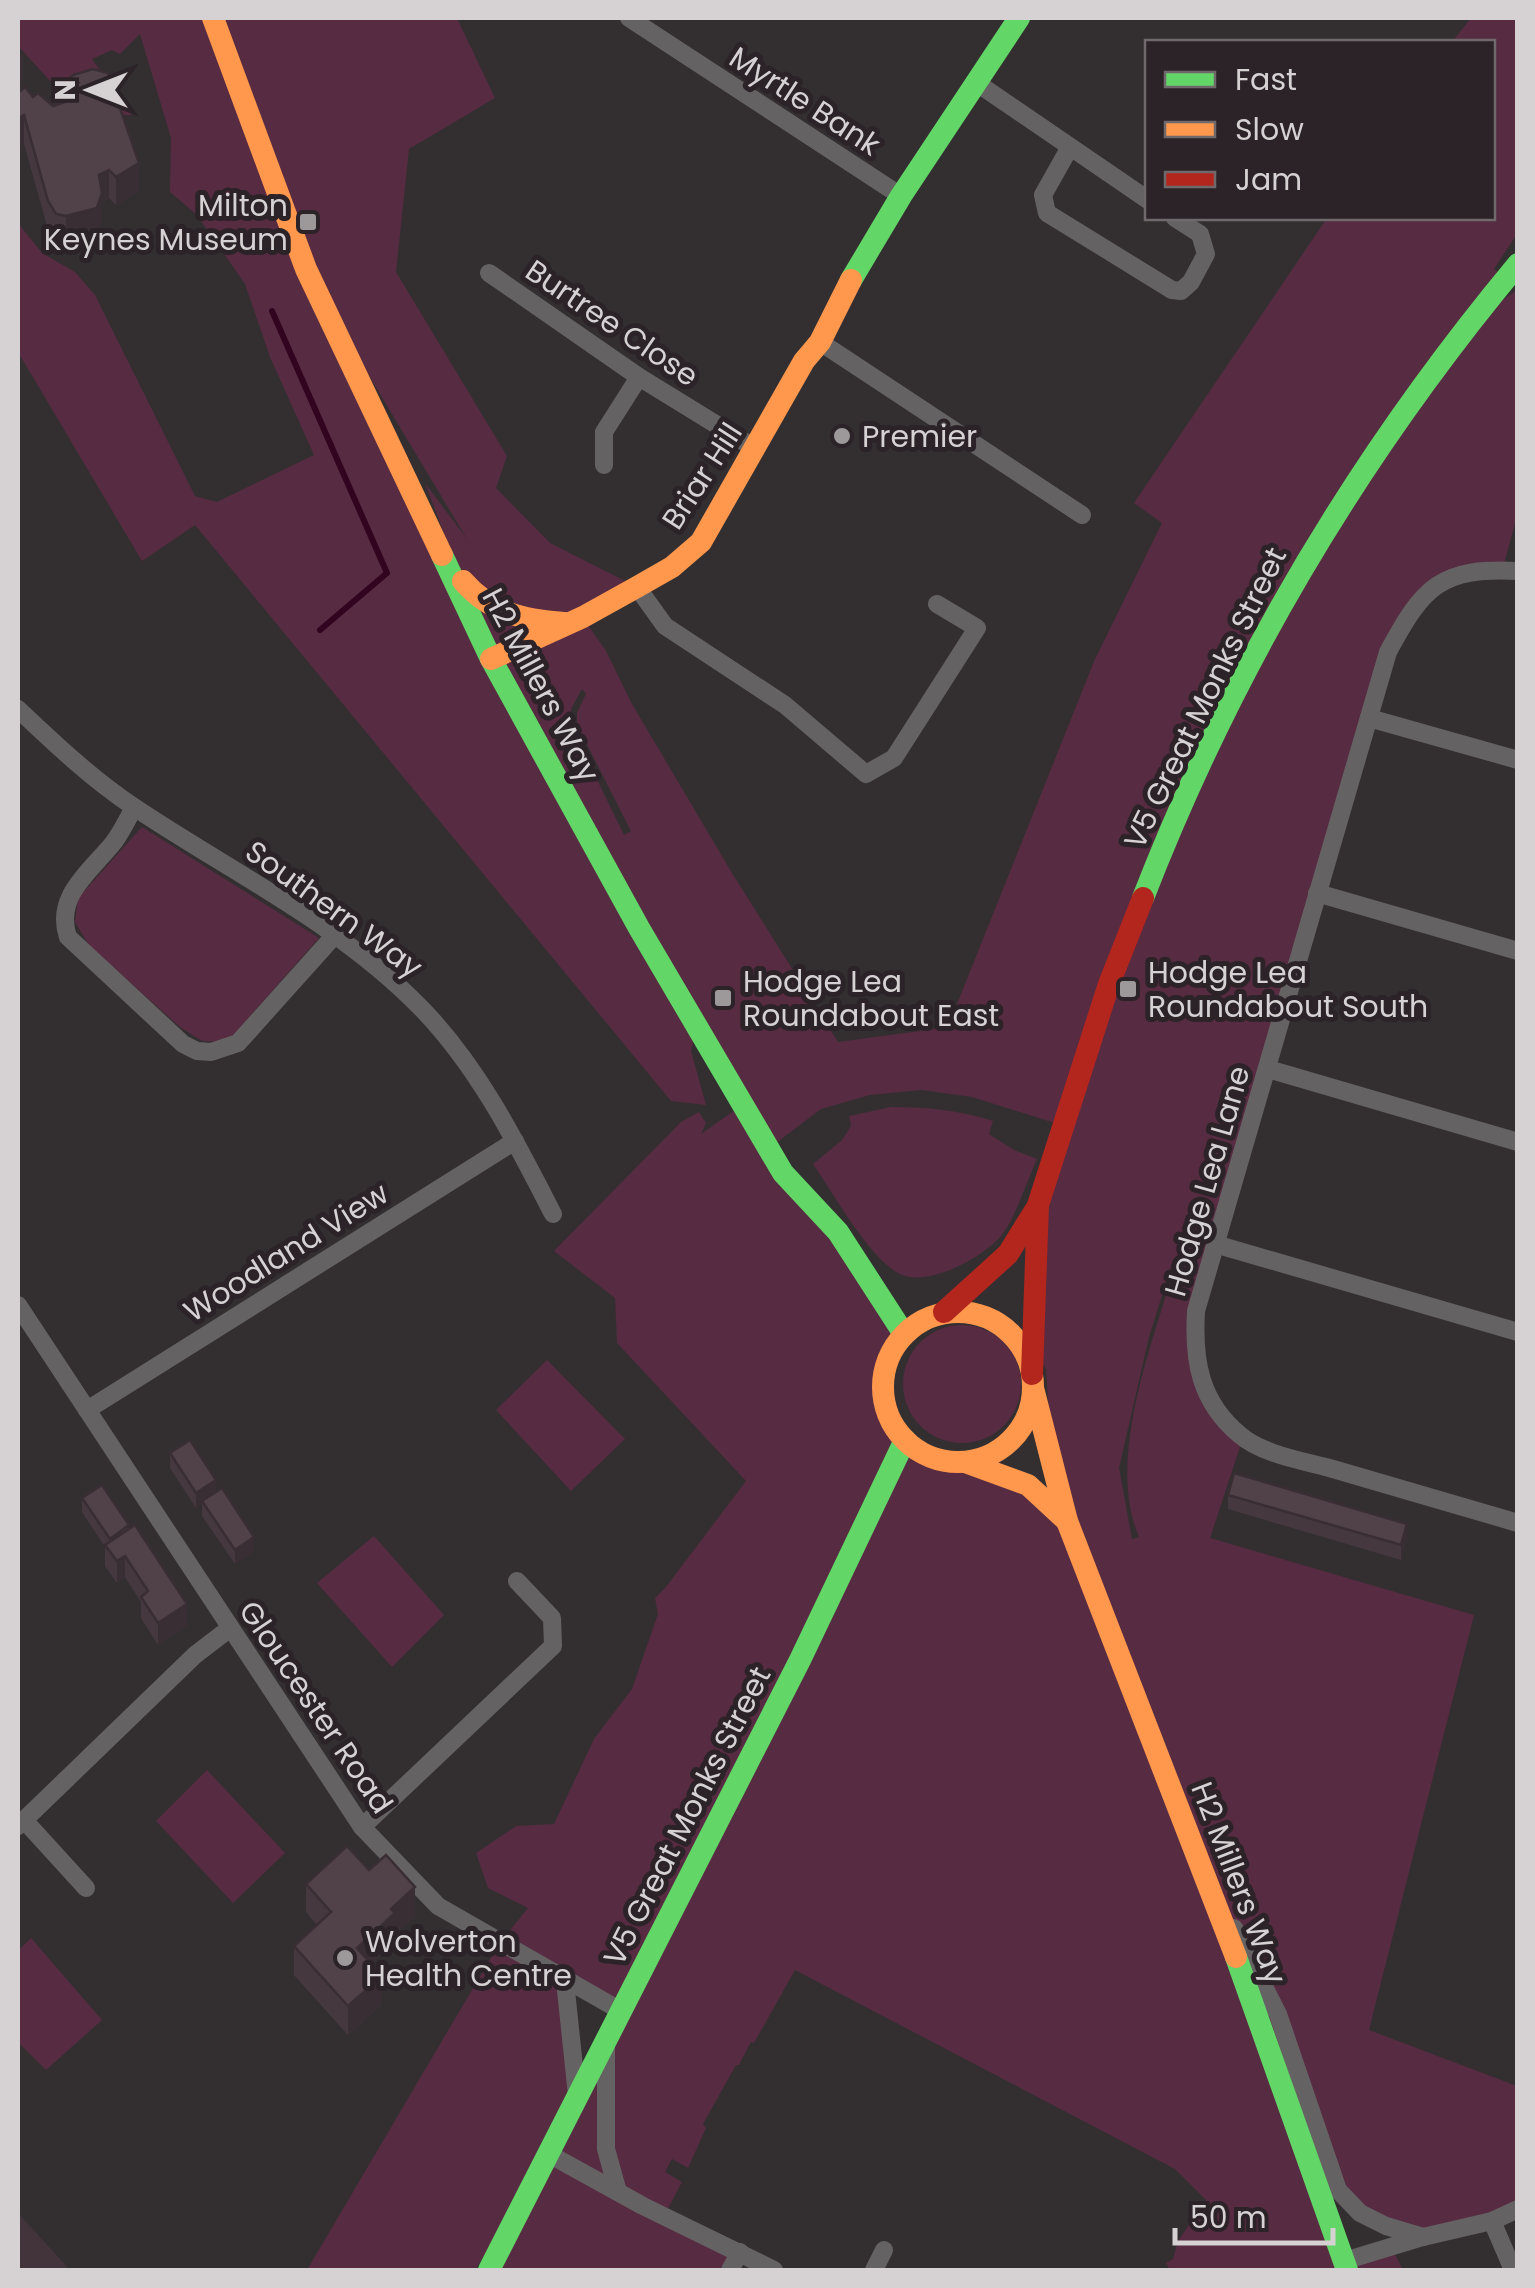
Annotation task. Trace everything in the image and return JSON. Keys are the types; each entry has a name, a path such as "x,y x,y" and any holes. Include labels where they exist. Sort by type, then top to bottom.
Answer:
{"street":[{"name":"H2 Millers Way","path":"213,18 306,269 491,659 639,928 784,1172 838,1232 904,1334"},
{"name":"Myrtle Bank","path":"629,18 901,196"},
{"name":"Briar Hill","path":"491,659 637,587 672,567 701,542 901,196 1020,18"},
{"path":"977,83 1145,198"},
{"path":"1070,147 1043,195 1047,213 1172,290 1181,291 1191,282 1206,254 1200,234 1178,220"},
{"name":"V5 Great Monks Street","path":"1033,1381 1038,1205 1109,984 1165,840 1288,590 1376,450 1468,324 1518,264"},
{"name":"Burtree Close","path":"489,273 639,377 756,449"},
{"path":"820,342 1082,515"},
{"path":"604,465 604,432 639,377"},
{"path":"432,541 477,600 511,617 569,623"},
{"name":"Hodge Lea Lane","path":"1518,571 1452,575 1412,606 1388,652 1196,1311 1194,1348 1205,1393 1243,1438 1282,1454 1518,1523"},
{"path":"637,587 665,626 785,705 866,774 894,758 976,628 937,604"},
{"name":"Southern Way","path":"18,709 74,763 134,807 236,869 368,960 422,1010 477,1078 554,1214"},
{"path":"1368,718 1518,760"},
{"path":"134,807 117,838 72,892 65,906 64,924 68,937 183,1044 196,1051 211,1052 238,1043 334,936"},
{"path":"1318,893 1518,951"},
{"path":"1268,1069 1518,1142"},
{"name":"Woodland View","path":"88,1410 515,1141"},
{"name":"V5 Great Monks Street","path":"944,1312 1008,1254 1038,1205"},
{"path":"1215,1244 1518,1332"},
{"name":"Gloucester Road","path":"18,1305 362,1827 438,1906 621,2012"},
{"path":"944,1312 978,1314 1008,1330 1020,1342 1033,1381 1026,1419 1018,1432 994,1453 964,1462 928,1456 905,1440 894,1427 883,1390 887,1362 904,1334 922,1320 944,1312"},
{"name":"H2 Millers Way","path":"1033,1381 1067,1520 1213,1894 1346,2266"},
{"name":"V5 Great Monks Street","path":"489,2270 800,1660 905,1440"},
{"name":"H2 Millers Way","path":"964,1462 1028,1485 1067,1520"},
{"path":"362,1827 554,1646 552,1618 516,1581"},
{"path":"86,1888 21,1823 195,1654 229,1629"},
{"path":"1213,1894 1256,1965 1278,2014 1338,2190 1360,2214 1423,2237"},
{"path":"565,1981 577,2098"},
{"path":"606,2041 606,2149 618,2192"},
{"path":"548,2154 774,2270"},
{"path":"1346,2266 1423,2237 1492,2221 1518,2209"},
{"path":"1492,2221 1514,2270"},
{"path":"874,2270 884,2250"},
{"path":"730,2270 740,2252"}],"shaded area":[{"path":"18,18 457,18 495,98 409,149 396,272 507,456 496,488 550,543 637,587 583,618 606,651 632,704 732,873 838,1042 942,1028 951,1019 1095,659 1162,523 1134,503 1326,220 1495,220 1495,40 1454,40 1471,18 1517,18 1517,234 1494,269 1506,278 1472,321 1517,290 1517,516 1502,571 1452,575 1388,652 1196,1311 1199,1376 1243,1438 1210,1538 1474,1615 1369,2030 1517,2086 1517,2209 1450,2232 1386,2226 1338,2190 1316,2121 1344,2261 1391,2246 1403,2270 1170,2270 1166,2263 1173,2259 1178,2241 1206,2200 1175,2169 795,1970 703,2124 706,2128 688,2168 672,2159 665,2172 682,2182 664,2216 740,2252 730,2270 502,2270 544,2160 475,2270 307,2270 499,1944 528,1908 488,1888 476,1853 516,1826 554,1824 594,1739 632,1689 658,1614 655,1598 746,1481 617,1343 615,1298 554,1251 681,1122 699,1112 706,1123 701,1134 745,1103 697,1027 691,1051 706,1105 671,1101 195,525 142,561 18,352 18,223 42,253 75,272 95,295 195,496 217,502 314,455 270,357 245,284 197,215 170,192 171,138 140,34 120,54 112,50 92,59 132,115 95,110 55,85 18,46","holes":["314,284 467,539 425,483 486,645","582,689 586,694 577,713 577,725 631,831 624,835 571,726 571,709","922,1090 972,1097 1061,1125 1038,1205 1028,1335 1046,1369 1055,1509 974,1465 925,1454 896,1431 888,1416 884,1383 894,1350 904,1334 772,1146 821,1109 870,1095","1173,1260 1176,1262 1136,1399 1130,1436 1130,1505 1139,1537 1132,1539 1119,1468 1149,1337","567,1982 621,2012 577,2096"]},
{"path":"142,827 319,938 227,1042 202,1041 180,1027 90,947 75,922 78,898"},
{"path":"891,1107 943,1110 993,1121 989,1134 1037,1159 1001,1236 967,1262 938,1274 910,1277 887,1265 863,1239 813,1164 842,1140 851,1126 849,1116"},
{"path":"962,1325 985,1329 1004,1342 1017,1361 1021,1384 1017,1407 1004,1426 985,1439 962,1443 939,1439 920,1426 907,1407 903,1384 907,1361 920,1342 939,1329"},
{"path":"547,1360 625,1439 571,1491 496,1410"},
{"path":"374,1536 444,1615 392,1667 317,1583"},
{"path":"207,1770 285,1853 233,1903 156,1821"},
{"path":"31,1938 102,2020 46,2070 18,2042 18,1951"},
{"path":"18,2213 70,2270 18,2270"}],"building":[{"path":"93,69 108,73 139,163 116,177 109,170 99,175 102,193 97,208 66,216 56,214 48,201 24,115 18,118 18,93 25,87 33,97 38,93 53,106 68,101 66,81"},
{"path":"190,1440 216,1480 196,1493 170,1453"},
{"path":"1234,1473 1407,1524 1401,1545 1228,1495"},
{"path":"102,1485 129,1525 110,1539 82,1498"},
{"path":"222,1488 254,1537 235,1550 202,1501"},
{"path":"135,1525 187,1604 158,1623 141,1597 148,1591 125,1556 117,1561 105,1545"},
{"name":"Wolverton Health Centre","path":"347,1846 369,1870 386,1855 415,1887 391,1909 395,1913 357,1948 382,1976 348,2006 294,1946 331,1912 306,1884"}],"waterway":[{"path":"272,311 387,573 320,630"}],"traffic: fast":[{"path":"851,280 901,196 1019,18"},
{"path":"1143,898 1217,728 1305,566 1405,411 1518,264"},
{"path":"442,555 491,659 639,928 783,1173 838,1232 904,1334"},
{"path":"489,2270 800,1660 905,1440"},
{"path":"1236,1957 1347,2270"}],"traffic: slow":[{"path":"213,18 306,269 442,555"},
{"path":"491,659 583,617 637,587 672,567 701,542 804,361 820,342 851,280"},
{"path":"463,581 496,608 535,620 564,623"},
{"path":"958,1312 987,1318 1011,1334 1027,1358 1033,1387 1027,1416 1011,1440 987,1456 958,1462 929,1456 905,1440 889,1416 883,1387 889,1358 905,1334 929,1318 958,1312"},
{"path":"1033,1388 1067,1521 1236,1957"},
{"path":"965,1462 1028,1485 1067,1521"}],"traffic: jam":[{"path":"1032,1374 1038,1205 1109,984 1143,898"},
{"path":"944,1312 1008,1254 1036,1209"}],"place":[{"name":"Milton Keynes Museum","path":"308,222"},
{"name":"Premier","path":"842,436"},
{"name":"Hodge Lea Roundabout South","path":"1128,989"},
{"name":"Hodge Lea Roundabout East","path":"723,998"},
{"name":"Wolverton Health Centre","path":"345,1958"}]}
